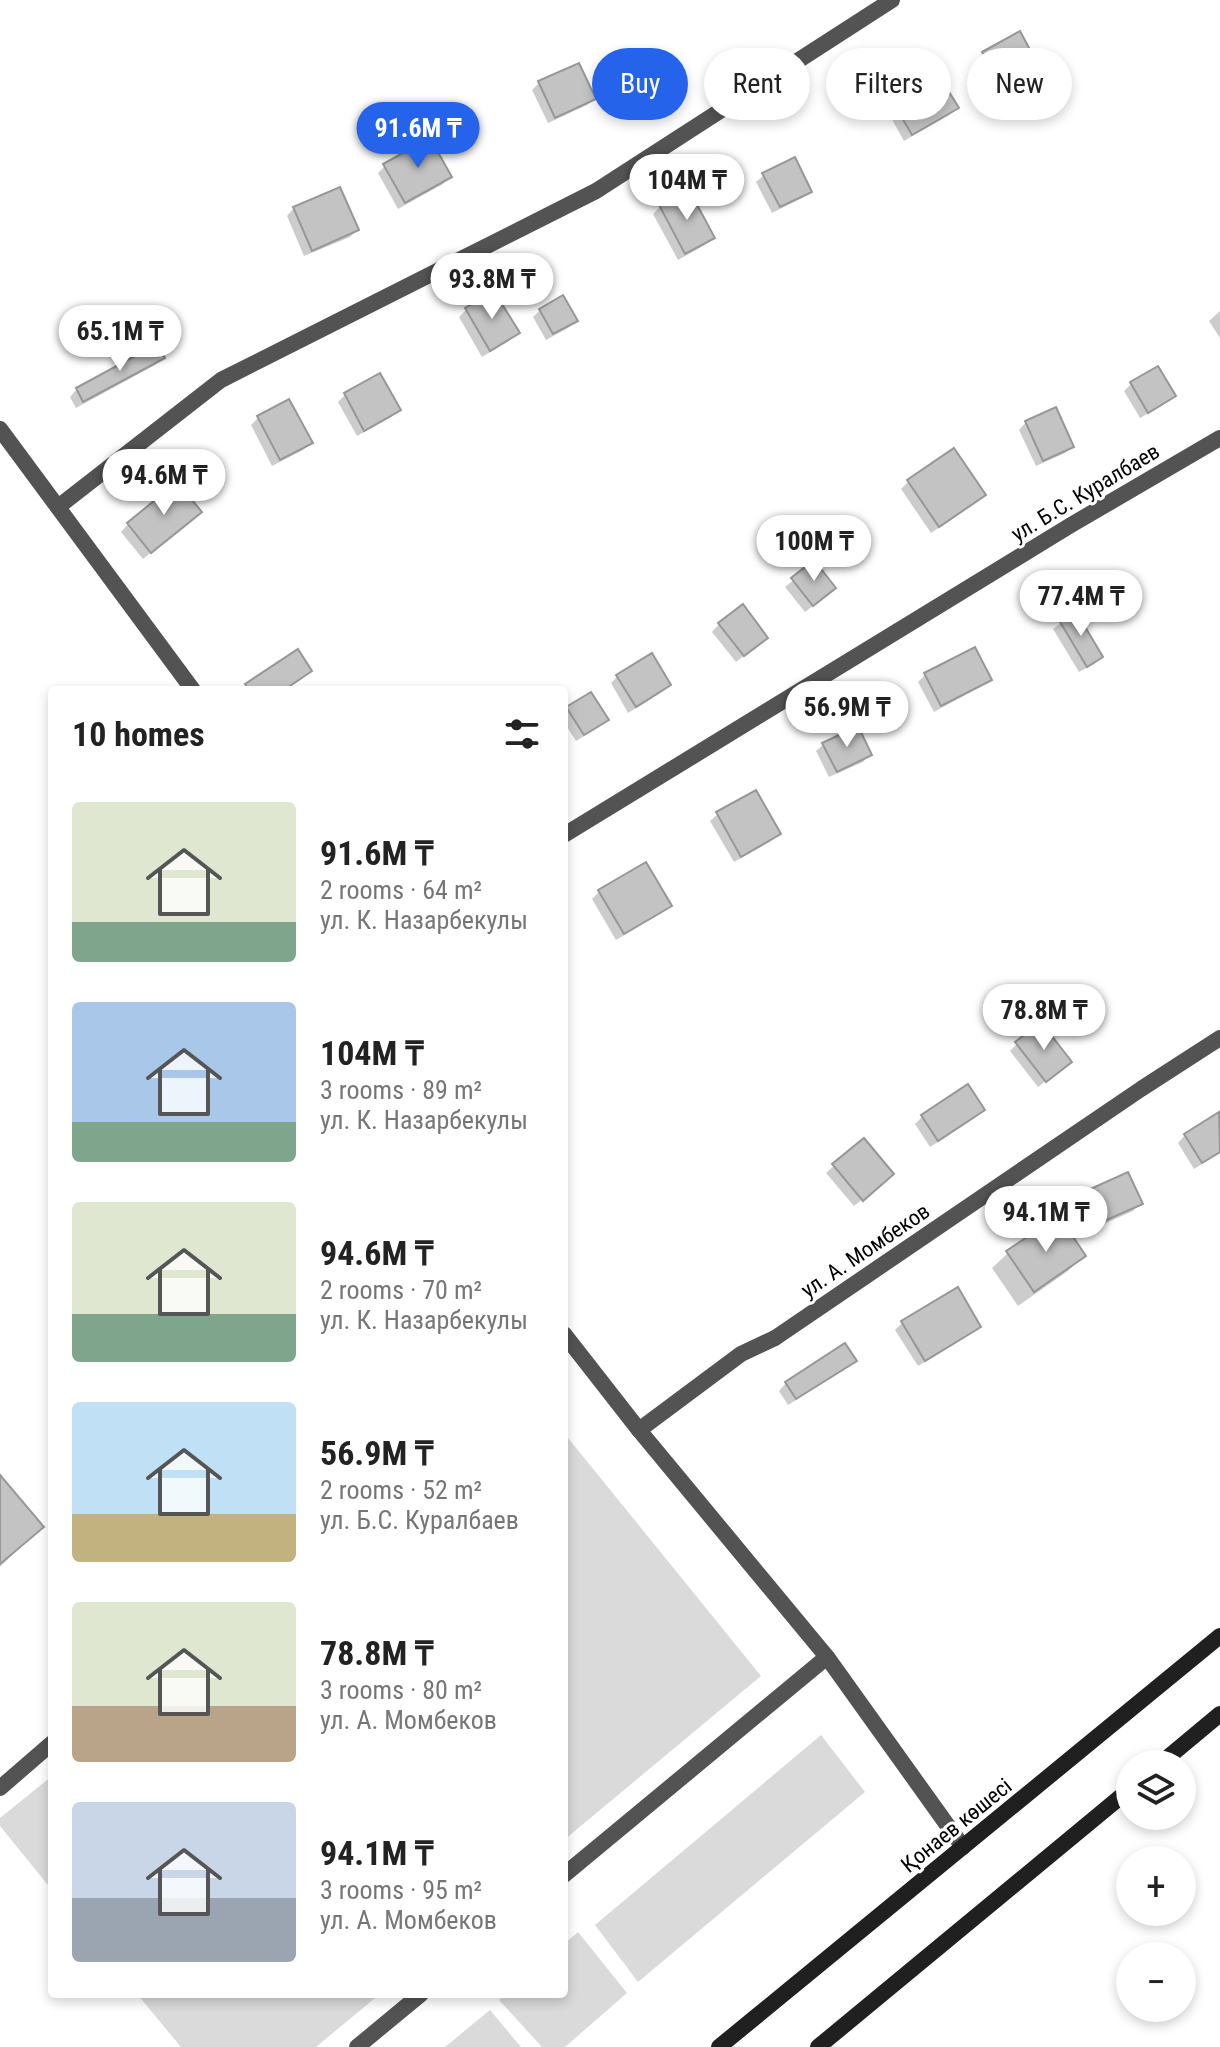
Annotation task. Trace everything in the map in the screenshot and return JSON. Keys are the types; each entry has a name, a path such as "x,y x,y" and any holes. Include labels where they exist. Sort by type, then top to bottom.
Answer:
{"street":[{"path":"58,507 221,380 596,191 892,0"},
{"path":"0,429 190,686"},
{"name":"ул. Б.С. Куралбаев","path":"568,833 1058,533 1220,438"},
{"name":"ул. А. Момбеков","path":"639,1430 741,1354 775,1338 1220,1038"},
{"path":"568,1339 827,1657 963,1847"},
{"name":"Қонаев көшесі","path":"719,2047 1220,1636"},
{"path":"568,1872 827,1657"},
{"path":"1177,1750 1220,1714"},
{"path":"0,1788 48,1746"},
{"path":"818,2047 1116,1801"},
{"path":"357,2047 416,1998"}],"shaded area":[{"path":"568,1438 761,1676 568,1837"},
{"path":"821,1735 865,1792 638,1982 595,1925"},
{"path":"48,1779 48,1885 0,1826 0,1818"},
{"path":"578,1932 627,1993 565,2047 542,2047 499,2000 568,1998 568,1941"},
{"path":"140,1998 375,1998 316,2047 181,2047"},
{"path":"490,2010 521,2047 445,2047"}],"building":[{"path":"1020,31 1029,48 989,48"},
{"path":"579,63 592,91 592,101 555,118 538,81"},
{"path":"951,95 959,108 951,113"},
{"path":"903,120 938,120 912,135"},
{"path":"430,138 452,177 405,203 383,164"},
{"path":"795,157 812,192 780,207 762,173"},
{"path":"340,187 359,230 312,251 293,207"},
{"path":"689,190 715,238 685,254 659,205"},
{"path":"494,291 520,333 490,351 465,308"},
{"path":"563,295 578,321 553,334 539,309"},
{"path":"157,344 165,358 83,402 76,388"},
{"path":"1158,366 1176,396 1148,413 1130,382"},
{"path":"380,373 401,410 364,431 344,393"},
{"path":"289,399 313,443 280,460 257,416"},
{"path":"1056,407 1074,447 1043,461 1025,421"},
{"path":"954,448 986,495 939,527 907,480"},
{"path":"177,482 202,512 151,553 127,523"},
{"path":"814,560 836,588 813,606 791,578"},
{"path":"743,604 768,638 744,656 718,623"},
{"path":"1075,610 1103,657 1087,667 1059,620"},
{"path":"975,647 992,680 941,706 924,673"},
{"path":"298,649 312,671 290,686 245,684"},
{"path":"652,653 671,685 636,707 616,675"},
{"path":"591,692 609,720 584,735 568,706"},
{"path":"858,726 872,755 837,772 822,743"},
{"path":"756,790 781,834 741,857 716,812"},
{"path":"646,862 672,906 624,934 598,890"},
{"path":"1041,1022 1072,1062 1046,1082 1015,1042"},
{"path":"968,1084 985,1110 938,1141 921,1115"},
{"path":"1219,1112 1220,1152 1202,1163 1184,1134"},
{"path":"864,1138 894,1174 863,1201 832,1164"},
{"path":"1128,1172 1143,1204 1102,1222 1088,1190"},
{"path":"1059,1216 1086,1256 1034,1292 1006,1251"},
{"path":"958,1287 981,1327 925,1361 901,1321"},
{"path":"845,1343 857,1361 796,1399 785,1382"},
{"path":"0,1475 44,1527 0,1564"}]}
